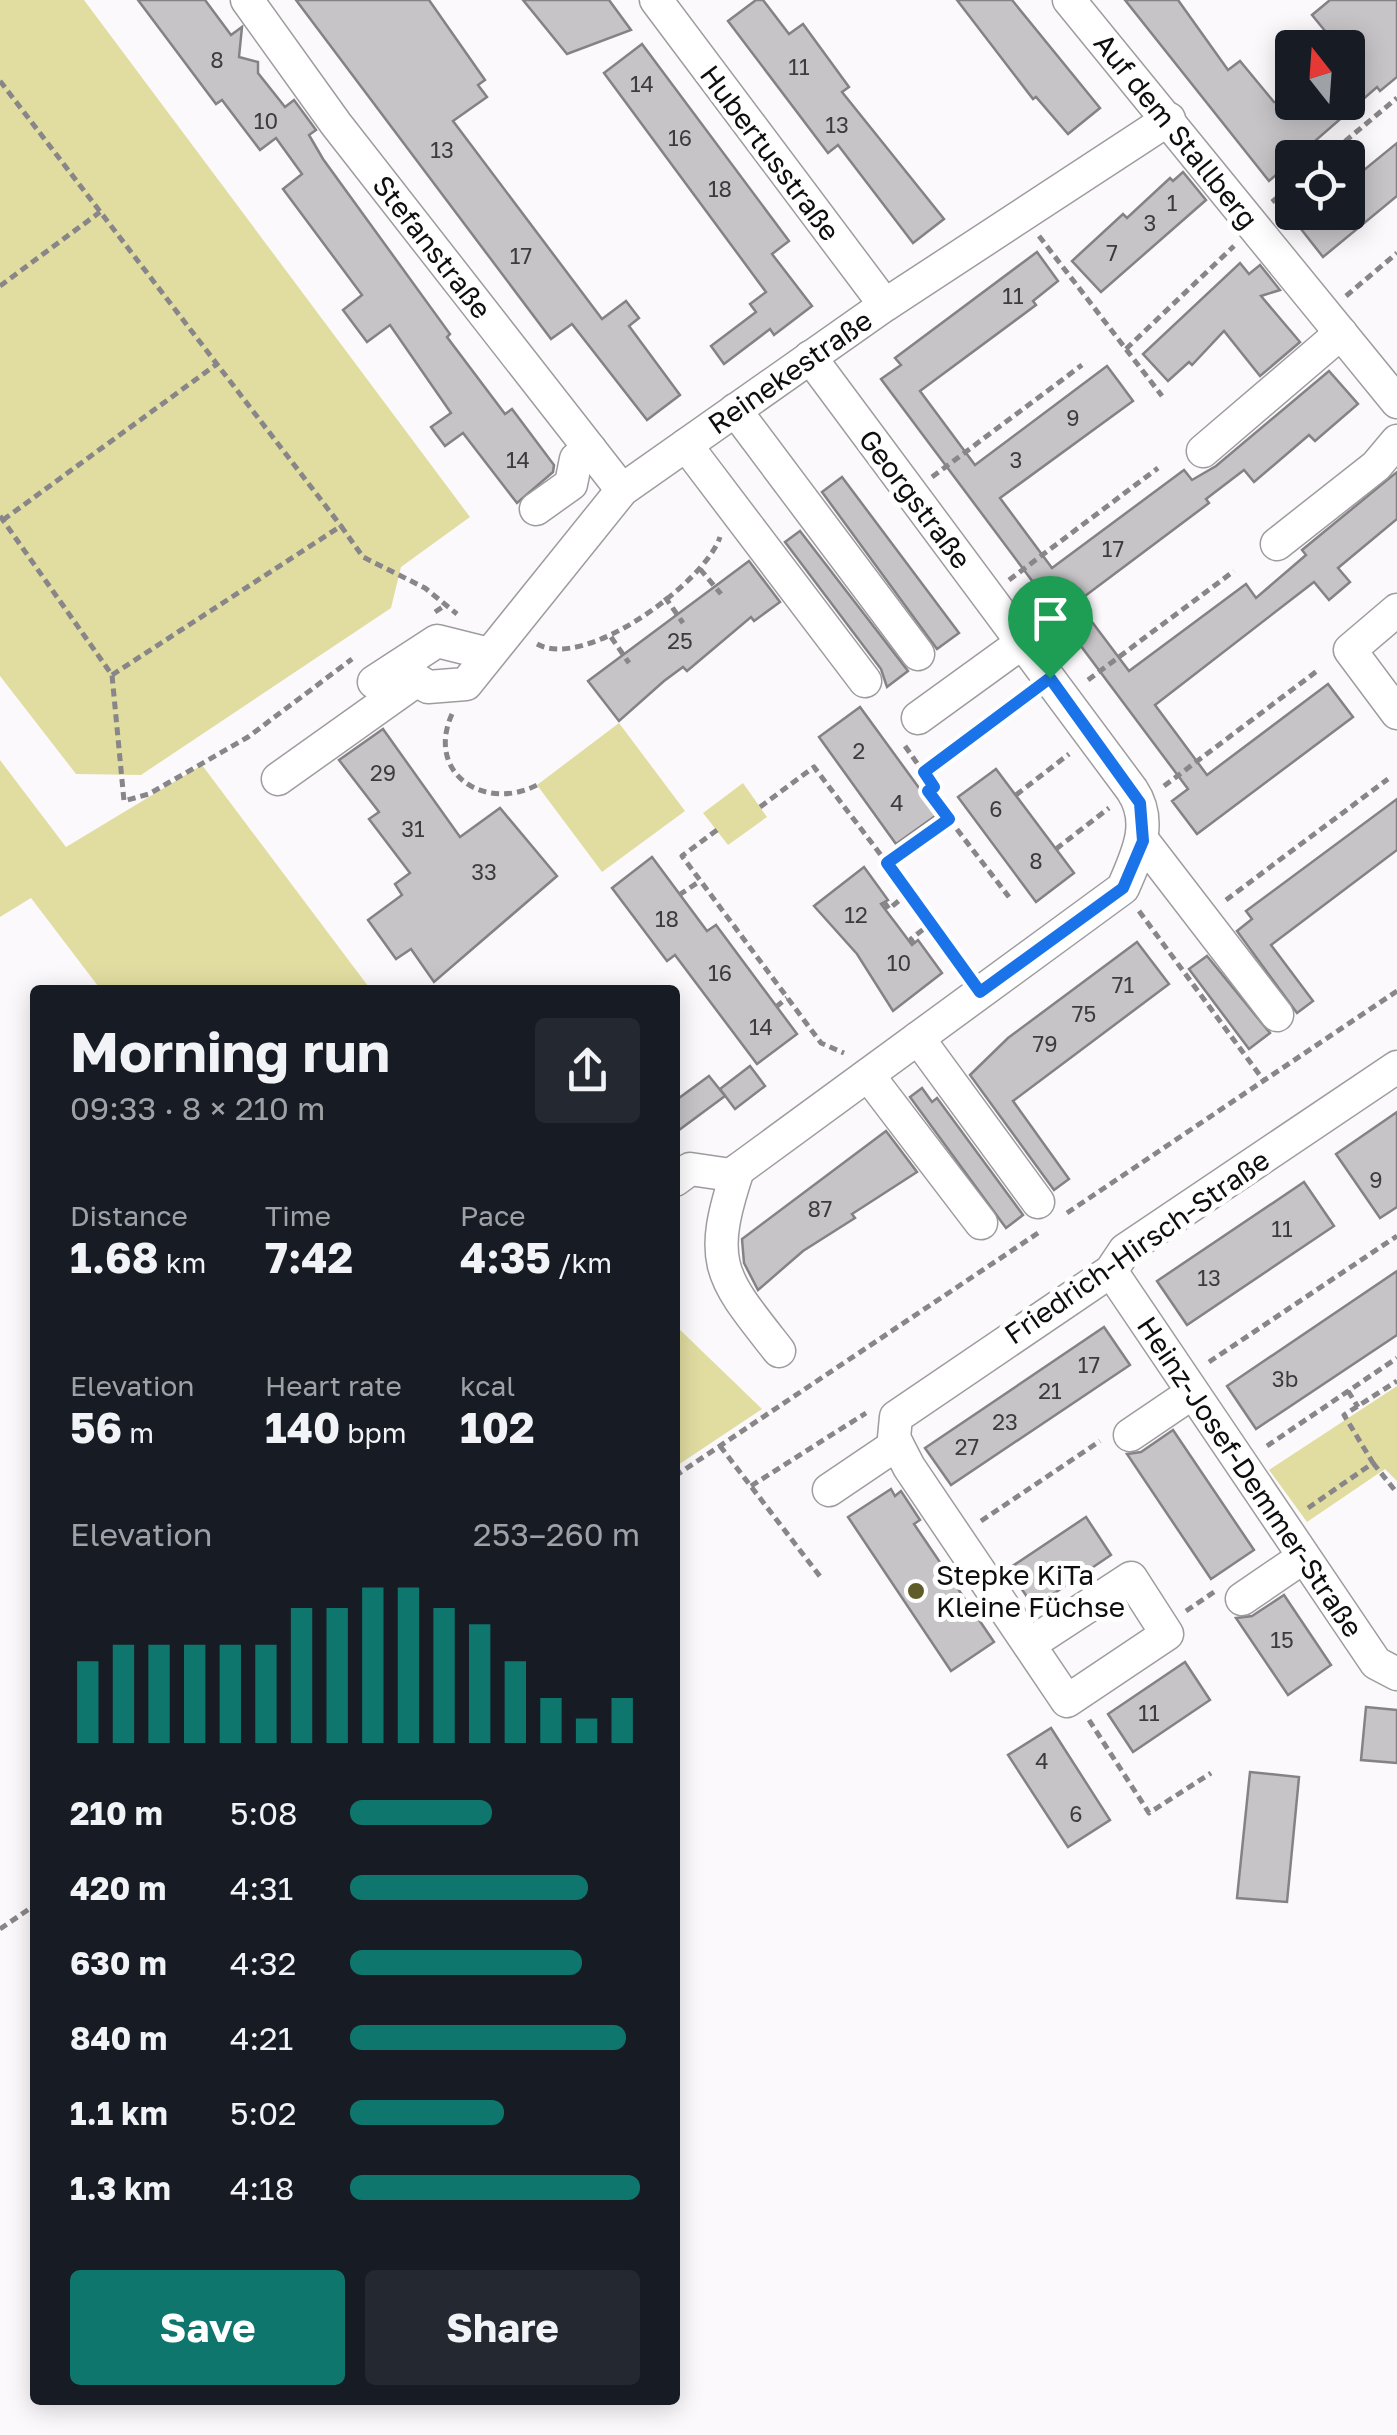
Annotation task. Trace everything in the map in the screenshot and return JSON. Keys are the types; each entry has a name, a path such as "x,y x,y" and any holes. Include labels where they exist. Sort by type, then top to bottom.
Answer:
{"street":[{"name":"Stefanstraße","path":"247,0 336,124 622,490"},
{"name":"Hubertusstraße","path":"656,0 885,305"},
{"name":"Auf dem Stallberg","path":"1069,0 1333,323 1392,387"},
{"name":"Reinekestraße","path":"466,684 622,490 885,305 1169,119"},
{"path":"1203,452 1333,323"},
{"name":"Georgstraße","path":"810,358 1136,797"},
{"path":"736,410 918,654"},
{"path":"1277,544 1376,466 1397,441"},
{"path":"686,445 865,682"},
{"path":"536,509 571,484 576,460 590,449"},
{"path":"1397,610 1350,650 1397,713"},
{"path":"365,670 436,641 489,654"},
{"path":"907,726 1022,642"},
{"path":"278,779 417,680 428,687 466,684"},
{"path":"1136,797 1143,841 1277,1016"},
{"path":"779,1351 728,1285 722,1259 724,1213 735,1172 1123,888 1143,841"},
{"path":"918,1038 1038,1202"},
{"name":"Friedrich-Hirsch-Straße","path":"829,1490 896,1433 1111,1270 1124,1250 1397,1067"},
{"path":"872,1071 981,1223"},
{"path":"680,1176 690,1169 735,1172"},
{"name":"Heinz-Josef-Demmer-Straße","path":"1111,1270 1280,1527 1376,1664 1397,1674"},
{"path":"1117,1436 1188,1386"},
{"path":"896,1433 957,1538 1066,1700 1167,1634 1131,1578 1030,1644"},
{"path":"1242,1599 1302,1558"}],"path":[{"path":"0,81 363,557 426,588"},
{"path":"1347,140 1397,98"},
{"path":"0,286 100,212"},
{"path":"1022,214 1162,396"},
{"path":"1126,349 1254,227"},
{"path":"1333,323 1397,253"},
{"path":"217,364 2,518 112,674 124,801 149,794 365,670"},
{"path":"910,492 1082,365"},
{"path":"988,596 1158,468"},
{"path":"513,625 541,648 584,649 611,637 716,552 729,505"},
{"path":"112,674 341,526"},
{"path":"700,568 721,594"},
{"path":"917,786 926,775 1234,571"},
{"path":"665,597 683,623"},
{"path":"432,614 447,604"},
{"path":"611,637 629,663"},
{"path":"1056,849 1317,671"},
{"path":"466,684 446,729 443,745 449,766 468,786 494,794 520,793 537,785"},
{"path":"907,726 934,787 928,791 1009,898"},
{"path":"1016,795 1092,736"},
{"path":"760,806 814,767 980,992"},
{"path":"1202,918 1388,779"},
{"path":"887,863 949,819"},
{"path":"717,830 682,856 698,882 821,1043 872,1071"},
{"path":"679,895 698,882"},
{"path":"1123,888 1264,1081"},
{"path":"884,902 889,908 908,894"},
{"path":"914,944 911,939 930,924"},
{"path":"735,952 746,944"},
{"path":"776,1007 787,998"},
{"path":"1188,1386 1397,1236"},
{"path":"1239,1464 1397,1358"},
{"path":"1397,1381 1344,1415 1397,1493"},
{"path":"1348,1391 1358,1407"},
{"path":"751,1486 862,1412 896,1433"},
{"path":"957,1538 1117,1436"},
{"path":"720,1446 822,1579"},
{"path":"1280,1527 1374,1463"},
{"path":"1074,1696 1149,1813 1211,1773"},
{"path":"0,1929 30,1909"}],"shaded area":[{"path":"0,0 84,0 470,517 401,567 391,608 141,775 76,774 0,676"},
{"path":"619,723 685,811 602,872 537,785"},
{"path":"0,760 66,847 202,765 367,985 97,985 31,898 0,917"},
{"path":"743,783 767,817 728,845 703,813"},
{"path":"680,1330 762,1409 680,1464"},
{"path":"1397,1386 1397,1481 1385,1469 1307,1522 1269,1470"}],"building":[{"path":"138,0 205,0 231,35 242,27 239,57 258,62 258,73 285,107 294,100 316,130 309,135 323,159 450,334 447,337 505,414 512,409 554,465 553,472 517,503 463,433 445,446 431,427 451,413 390,325 367,342 343,310 362,295 283,189 302,174 276,138 260,150 222,100 216,104"},
{"path":"296,0 429,0 485,80 478,85 487,97 453,121 602,319 626,301 639,318 629,326 680,395 647,420 572,324 551,339"},
{"path":"523,0 609,0 631,30 567,54"},
{"path":"756,0 763,0 789,34 803,24 849,87 842,92 944,219 913,243 838,145 828,153 728,21"},
{"path":"957,0 1012,0 1100,108 1068,134 1036,97 1033,99"},
{"path":"1125,0 1178,0 1228,70 1240,61 1275,102 1275,120 1339,120 1316,140 1275,140 1275,176 1269,181"},
{"path":"1330,0 1397,0 1397,77 1380,91 1377,87 1365,97 1365,30 1324,30 1312,15"},
{"path":"642,44 789,241 772,254 812,306 774,335 770,329 724,364 711,346 756,312 750,304 766,292 604,73"},
{"path":"1397,143 1397,196 1365,222 1365,169"},
{"path":"1183,172 1206,200 1101,292 1072,261 1123,214 1127,218 1170,178 1173,181"},
{"path":"1302,230 1356,230 1323,257"},
{"path":"1037,252 1058,281 1033,301 1036,305 920,391 975,465 1107,366 1119,382 1133,401 1000,498 1052,568 1184,470 1192,480 1216,466 1329,371 1358,404 1315,441 1309,435 1254,482 1244,470 1206,499 1209,503 1077,602 1129,671 1246,584 1256,598 1306,555 1302,550 1397,472 1397,519 1338,568 1350,582 1329,600 1314,582 1155,705 1207,775 1328,684 1353,717 1197,834 1172,801 1188,789 881,379 901,365 895,358"},
{"path":"1240,263 1249,274 1260,265 1280,290 1261,296 1300,342 1260,376 1224,331 1192,365 1189,362 1168,381 1143,354"},
{"path":"842,477 959,633 937,649 822,492"},
{"path":"800,531 908,671 887,687 881,669 785,542"},
{"path":"749,561 780,602 754,621 751,617 687,671 683,667 664,681 619,721 588,681"},
{"path":"860,707 938,814 896,844 819,737"},
{"path":"383,729 460,837 500,808 557,876 434,982 411,949 396,959 368,920 402,895 395,884 410,873 369,819 379,812 339,760"},
{"path":"996,769 1074,873 1036,902 958,797"},
{"path":"1397,799 1397,850 1271,945 1313,1001 1297,1013 1237,931 1252,919 1246,911"},
{"path":"652,857 707,931 716,925 797,1034 757,1064 675,955 667,961 612,888"},
{"path":"864,867 888,900 881,904 912,945 918,940 942,973 893,1011 857,954 814,906"},
{"path":"1137,942 1169,984 1013,1101 1069,1179 1054,1190 970,1075 1008,1038"},
{"path":"1207,956 1270,1033 1249,1049 1189,969"},
{"path":"750,1066 765,1086 735,1109 720,1089"},
{"path":"709,1076 725,1096 680,1129 680,1097"},
{"path":"922,1088 932,1102 937,1098 1023,1215 1006,1228 910,1097"},
{"path":"1397,1112 1397,1207 1380,1218 1336,1154"},
{"path":"886,1131 917,1172 852,1214 855,1218 803,1251 758,1290 744,1263 742,1239"},
{"path":"1304,1182 1334,1226 1187,1325 1157,1281"},
{"path":"1397,1271 1397,1335 1256,1429 1227,1386"},
{"path":"1104,1327 1130,1365 951,1485 925,1448"},
{"path":"1173,1430 1254,1550 1211,1579 1127,1454 1141,1452"},
{"path":"891,1489 895,1496 901,1491 920,1520 914,1524 994,1642 951,1671 848,1517"},
{"path":"1086,1517 1111,1555 1034,1607 1008,1569"},
{"path":"1284,1595 1331,1665 1288,1695 1236,1618 1252,1616"},
{"path":"1185,1662 1210,1700 1133,1752 1108,1714"},
{"path":"1366,1707 1397,1710 1397,1763 1361,1760"},
{"path":"1051,1728 1110,1820 1068,1847 1008,1755"},
{"path":"1250,1772 1299,1777 1287,1902 1237,1898"}],"place":[{"name":"Stepke KiTa Kleine Füchse","path":"916,1591"}],"route":[{"path":"1050,678 1140,803 1143,841 1123,888 980,992 887,863 949,819 928,791 934,787 924,772 1050,678"}]}
